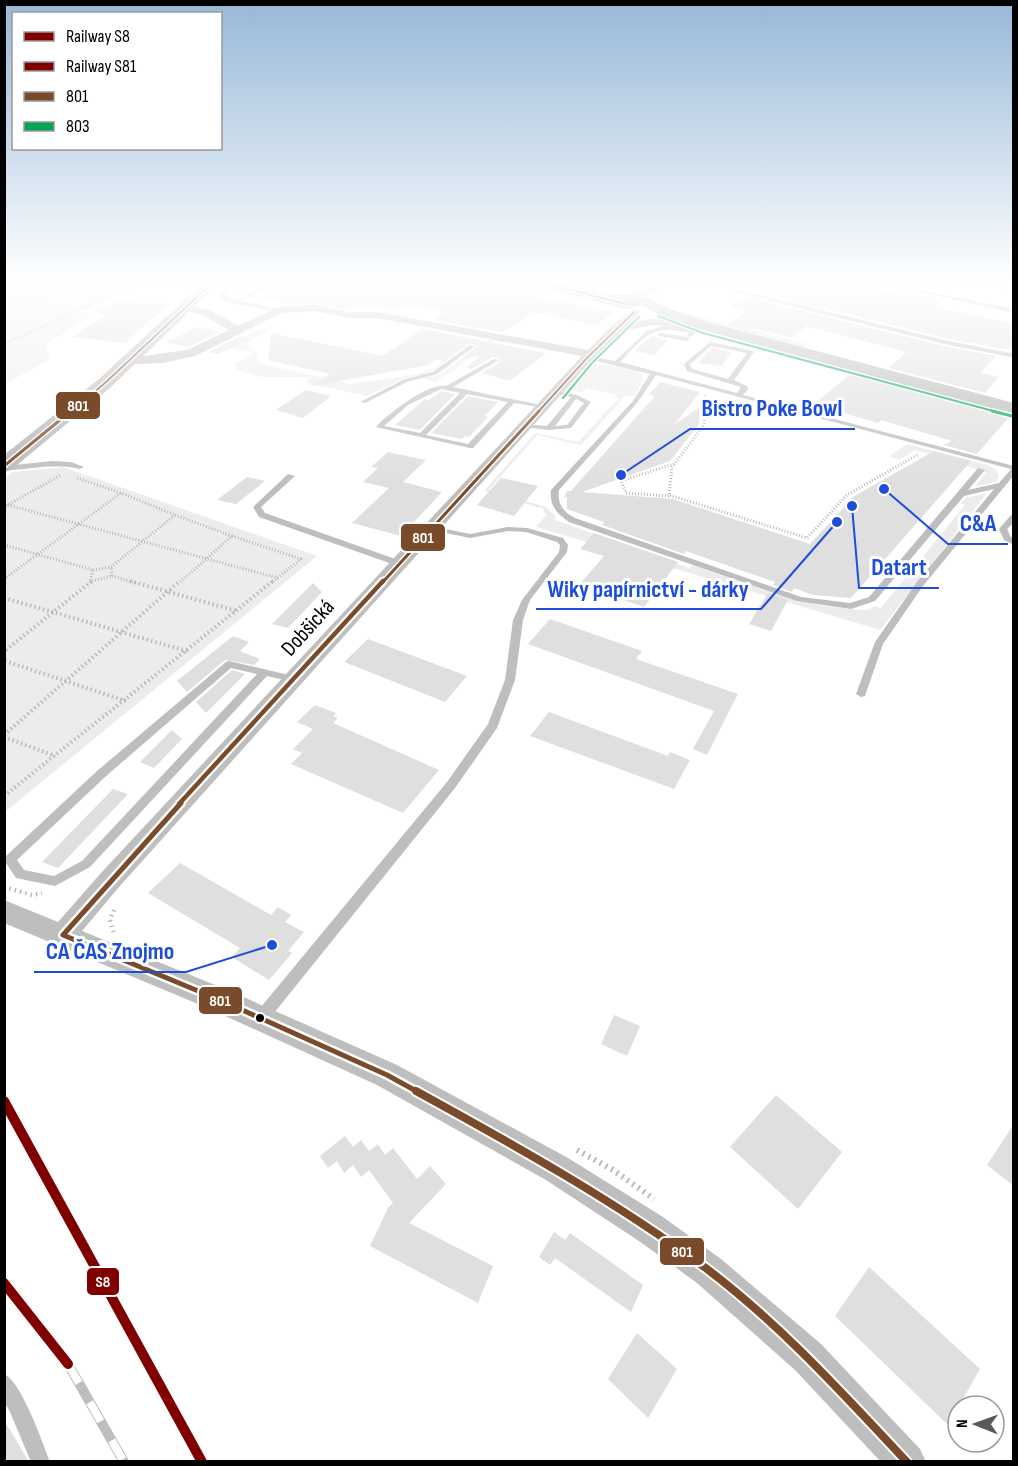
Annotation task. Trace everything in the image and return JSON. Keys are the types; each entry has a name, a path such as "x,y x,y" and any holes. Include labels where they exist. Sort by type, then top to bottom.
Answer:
{"main road":[{"path":"4,467 143,348"},
{"path":"759,348 1014,409"}],"street":[{"path":"129,362 162,359 191,353 201,348"},
{"path":"549,348 588,356"},
{"name":"Dobšická","path":"63,935 110,879 430,527 525,426 564,398 588,356 596,348"},
{"path":"4,910 387,1075 453,1109 557,1169 651,1229 709,1271 807,1357 907,1461"}],"lane":[{"path":"363,402 405,381 435,373 469,348"},
{"path":"616,363 631,348"},
{"path":"705,348 687,364 689,369 744,386 745,389 738,395"},
{"path":"730,381 751,352 733,348"},
{"path":"977,348 1011,355 1014,352"},
{"path":"588,356 1014,469 920,584 878,644 861,694"},
{"path":"447,388 496,360"},
{"path":"654,373 635,402 555,490 555,503 566,517 789,595 819,603 851,606 872,599 981,470"},
{"path":"513,400 470,446 379,427 418,396 440,387 513,400 564,398 588,402 593,407 579,425 549,429 525,426"},
{"path":"421,436 466,391"},
{"path":"558,428 564,398"},
{"path":"549,429 564,398"},
{"path":"4,467 59,463 70,463 80,467"},
{"path":"291,476 257,507 262,515 398,563"},
{"path":"960,494 1002,485"},
{"path":"1014,517 1003,529 1007,538 1014,543"},
{"path":"261,1019 451,785 493,725 510,680 518,620 526,600 563,552 564,545 560,540 527,530 508,529 470,536 430,527"},
{"path":"263,674 86,864 55,881 20,874 10,859 101,774 229,664 263,674 293,679"},
{"path":"4,1383 17,1405 41,1461"}],"path":[{"path":"705,393 709,392 709,408 704,411 704,425 674,464 669,495 807,538 847,495 921,453"},
{"path":"674,464 621,481 626,493 676,497"},
{"path":"6,506 64,474"},
{"path":"4,796 126,701 301,559 232,536 74,477"},
{"path":"4,579 121,494"},
{"path":"6,506 278,578"},
{"path":"4,545 93,570 111,567 175,515"},
{"path":"55,756 4,736 232,536"},
{"path":"111,567 112,576"},
{"path":"92,580 93,570"},
{"path":"126,701 5,661 9,655 5,650 92,580 112,576 237,611"},
{"path":"4,598 187,651"},
{"path":"117,904 110,920 112,932 118,937"},
{"path":"575,1149 613,1170 662,1204"}],"shaded area":[{"path":"5,348 47,348 50,359 5,384"},
{"path":"235,348 251,348 257,353 258,363 351,384 418,374 434,368 460,351 430,373 433,377 449,369 474,348 484,348 436,382 417,377 399,381 367,396 306,383 311,377 262,377 234,369 238,366 234,365 254,353"},
{"path":"593,365 618,366 642,373 643,379 635,396 626,395 581,445 537,435 489,490 546,507 556,517 555,520 689,568 692,565 758,588 819,605 867,610 875,606 881,608 965,505 961,503 966,498 987,493 880,630 543,529 536,526 547,515 544,509 484,491 535,433 578,442 604,415 594,412 603,414 618,400 616,395 587,388 581,393 571,389"},
{"path":"907,444 988,465 996,470 999,477 996,482 975,487 986,472 916,450 898,460 890,456"},
{"path":"63,467 317,556 5,812 5,478 12,472"}],"building":[{"path":"215,348 230,348 219,354 208,352"},
{"path":"269,348 346,348 383,356 394,348 462,348 444,361 436,359 428,365 311,386 330,374 268,360"},
{"path":"474,348 522,348 546,353 510,381 482,373 500,362 499,358 493,357 471,369 466,368 480,356 460,360"},
{"path":"637,348 660,348 654,355 634,351"},
{"path":"712,348 732,352 721,366 698,363"},
{"path":"892,348 957,348 996,356 980,373 999,377 985,393 889,368 906,352"},
{"path":"852,373 1010,416 977,454 944,445 952,441 881,420 878,423 814,404"},
{"path":"660,382 700,392 674,425 700,407 699,424 670,461 582,492 673,499 810,544 853,497 934,451 971,461 851,598 813,595 794,588 792,592 773,585 775,582 686,551 684,554 602,525 604,522 567,509 567,497 564,498 567,491 571,491 655,396 649,394"},
{"path":"306,390 331,396 303,418 276,410"},
{"path":"441,391 455,394 420,430 395,425 425,399 429,400"},
{"path":"468,396 498,402 484,416 488,417 469,437 465,436 462,439 431,433"},
{"path":"388,452 426,460 403,482 442,492 401,536 352,523 389,488 363,482 378,468 371,467"},
{"path":"247,477 265,481 236,504 217,500"},
{"path":"501,478 538,486 514,516 477,505"},
{"path":"594,533 678,562 644,607 579,585 604,556 580,549"},
{"path":"313,583 322,592 288,628 272,624"},
{"path":"768,593 788,600 771,631 749,624"},
{"path":"550,619 642,651 636,659 738,694 707,755 693,749 714,711 528,644"},
{"path":"233,636 249,642 240,651 260,659 254,665 225,660 187,692 177,681"},
{"path":"368,639 467,676 445,702 344,662"},
{"path":"232,670 245,674 206,713 196,702"},
{"path":"315,705 336,713 333,716 338,718 333,723 439,770 403,813 291,764 302,753 293,749 313,729 297,722"},
{"path":"549,712 668,756 670,752 690,760 674,789 530,736"},
{"path":"172,730 182,739 154,768 140,762"},
{"path":"113,789 128,794 58,868 42,862"},
{"path":"180,863 271,915 278,907 291,915 285,922 304,932 288,951 292,953 269,980 232,957 240,948 148,893"},
{"path":"614,1015 640,1026 627,1056 601,1044"},
{"path":"776,1095 842,1152 798,1209 730,1147"},
{"path":"1014,1124 1014,1186 987,1165"},
{"path":"345,1136 353,1147 361,1140 369,1151 378,1144 385,1155 393,1148 417,1179 430,1166 446,1184 409,1223 493,1266 478,1303 370,1246 388,1208 393,1203 369,1170 361,1177 353,1165 344,1173 337,1161 328,1168 320,1156"},
{"path":"554,1232 565,1240 570,1233 643,1285 631,1312 555,1258 550,1265 539,1257"},
{"path":"869,1267 980,1369 966,1394 946,1394 946,1423 835,1316"},
{"path":"637,1333 677,1369 648,1418 608,1379"},
{"path":"4,1420 26,1457 28,1461 4,1461"}],"railway":[{"path":"68,1364 124,1462"}],"rail line":[{"name":"S8","path":"4,1101 202,1462"},
{"name":"S81","path":"4,1283 68,1364"}],"transit line":[{"name":"801","path":"4,466 105,383 142,348"},
{"name":"801","path":"597,348 110,880 63,935 220,1000 387,1075 557,1169 651,1229 709,1271 808,1357 907,1462"},
{"name":"803","path":"563,398 607,348"},
{"name":"803","path":"760,348 1012,416"}],"place":[{"name":"Bistro Poke Bowl","path":"621,475"},
{"name":"C&A","path":"884,489"},
{"name":"Datart","path":"852,506"},
{"name":"Wiky papírnictví - dárky","path":"837,522"},
{"name":"CA ČAS Znojmo","path":"272,945"}]}
